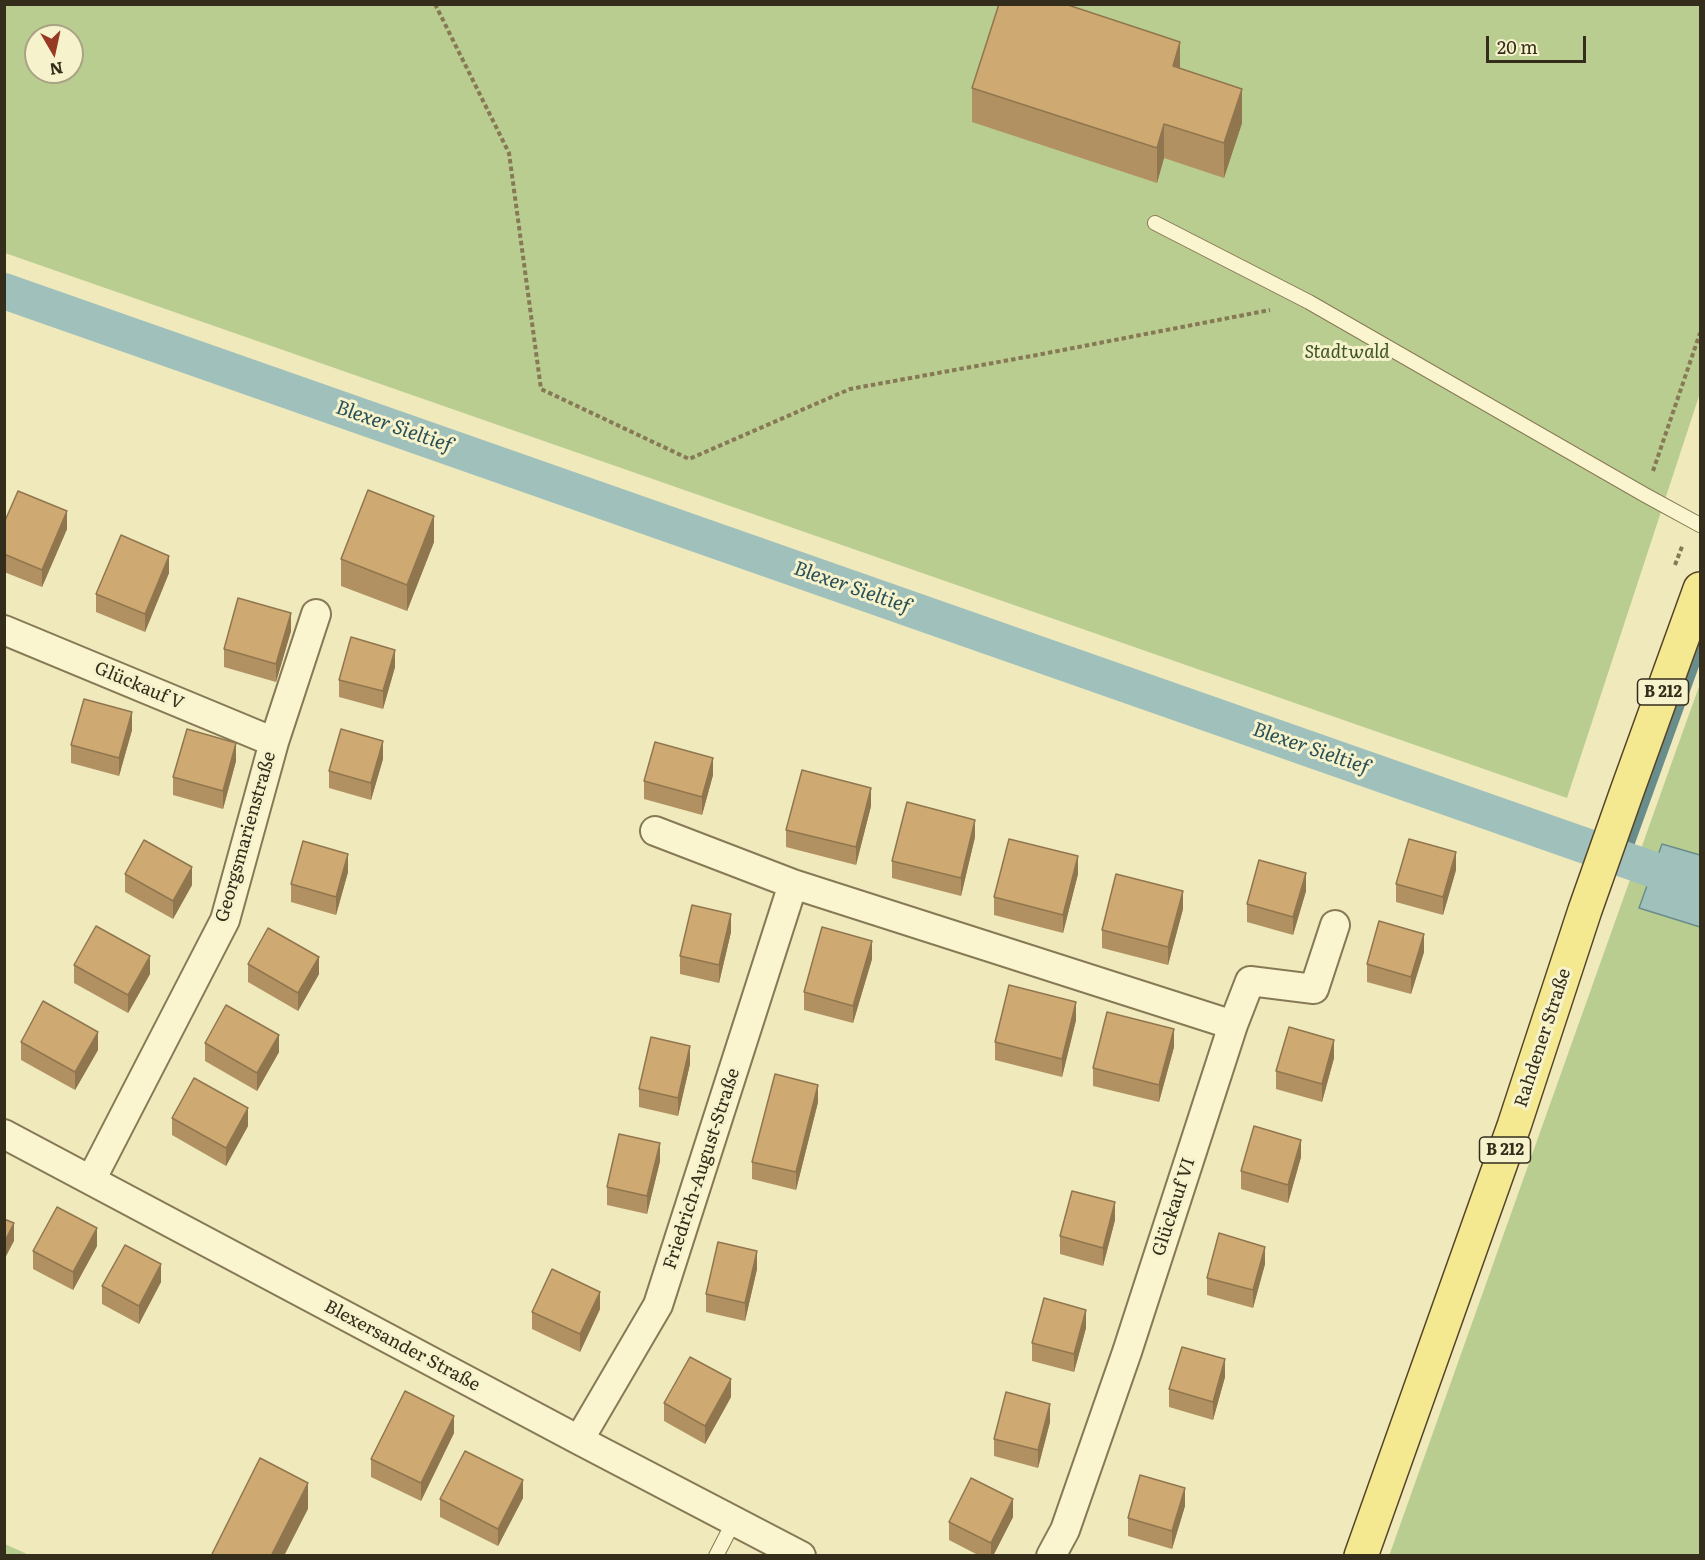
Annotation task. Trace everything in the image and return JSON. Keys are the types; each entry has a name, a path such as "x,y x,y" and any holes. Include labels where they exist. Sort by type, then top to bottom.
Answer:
{"main road":[{"name":"Rahdener Straße","path":"1361,1556 1510,1137 1626,794 1701,589"}],"street":[{"name":"Georgsmarienstraße","path":"91,1180 225,920 274,742 316,615"},
{"name":"Glückauf V","path":"4,630 274,742"},
{"path":"655,831 793,884 1233,1025"},
{"name":"Friedrich-August-Straße","path":"579,1440 658,1305 793,884"},
{"name":"Glückauf VI","path":"1051,1556 1065,1530 1127,1352 1233,1025 1250,981 1314,989 1335,925"},
{"name":"Blexersander Straße","path":"4,1134 801,1556"}],"lane":[{"path":"1155,223 1309,302 1701,525"},
{"path":"716,1556 734,1521"}],"path":[{"path":"435,4 508,153 541,389 689,459 850,389 1309,302"},
{"path":"1645,495 1701,333"}],"green space":[{"name":"Stadtwald","path":"5,5 1700,5 1700,393 1567,798 5,253"},
{"path":"1700,684 1700,1555 1389,1556 1683,731"},
{"path":"5,1544 29,1555 5,1555"}],"water":[{"path":"1662,844 1700,855 1700,927 1639,908"}],"building":[{"path":"999,4 1065,4 1180,42 1173,66 1242,89 1224,143 1164,124 1157,148 972,88"},
{"path":"368,490 434,516 407,585 341,559"},
{"path":"18,491 67,511 42,570 4,554 4,523"},
{"path":"121,535 169,556 145,614 96,594"},
{"path":"238,598 291,613 276,664 224,649"},
{"path":"351,637 395,650 383,691 339,680"},
{"path":"84,699 132,712 119,758 71,745"},
{"path":"187,729 236,743 223,791 173,777"},
{"path":"341,729 383,741 371,783 329,771"},
{"path":"655,742 713,758 702,797 644,781"},
{"path":"802,770 871,788 856,847 786,830"},
{"path":"907,802 975,820 961,878 892,861"},
{"path":"1009,839 1078,856 1063,915 994,897"},
{"path":"1409,839 1456,852 1443,897 1396,884"},
{"path":"144,840 192,867 173,901 125,874"},
{"path":"303,841 348,854 336,897 291,884"},
{"path":"1259,860 1306,873 1293,917 1247,904"},
{"path":"1116,874 1183,891 1168,947 1102,930"},
{"path":"692,905 731,914 719,965 680,956"},
{"path":"1379,921 1424,934 1411,977 1367,964"},
{"path":"96,926 150,956 128,995 74,965"},
{"path":"822,927 872,941 853,1006 804,992"},
{"path":"268,928 319,957 298,993 248,964"},
{"path":"1009,985 1076,1002 1062,1059 995,1042"},
{"path":"43,1001 98,1032 75,1072 21,1042"},
{"path":"226,1005 279,1035 257,1073 205,1043"},
{"path":"1107,1012 1174,1029 1159,1085 1093,1068"},
{"path":"1289,1027 1334,1040 1322,1084 1276,1071"},
{"path":"651,1037 690,1046 678,1098 639,1089"},
{"path":"775,1074 818,1085 796,1172 752,1162"},
{"path":"194,1078 248,1108 226,1148 172,1118"},
{"path":"1254,1126 1301,1140 1288,1185 1241,1171"},
{"path":"619,1134 660,1143 647,1196 607,1187"},
{"path":"1072,1191 1115,1202 1103,1248 1060,1236"},
{"path":"57,1207 97,1228 73,1272 33,1251"},
{"path":"4,1219 14,1223 4,1243"},
{"path":"1219,1233 1265,1247 1253,1290 1207,1278"},
{"path":"718,1242 757,1251 745,1303 706,1294"},
{"path":"125,1245 161,1264 139,1306 102,1286"},
{"path":"552,1269 600,1292 580,1334 532,1312"},
{"path":"1044,1298 1086,1310 1074,1354 1032,1343"},
{"path":"1182,1347 1225,1359 1213,1402 1169,1389"},
{"path":"690,1357 731,1379 705,1426 664,1403"},
{"path":"405,1391 454,1416 421,1483 371,1459"},
{"path":"1006,1392 1050,1404 1038,1450 994,1439"},
{"path":"465,1451 523,1480 498,1529 440,1499"},
{"path":"260,1458 308,1483 271,1556 211,1556"},
{"path":"1140,1475 1185,1488 1172,1531 1128,1518"},
{"path":"971,1478 1013,1499 991,1543 949,1522"}],"waterway":[{"name":"Blexer Sieltief","path":"4,291 1700,886"},
{"path":"1624,859 1700,649"}]}
